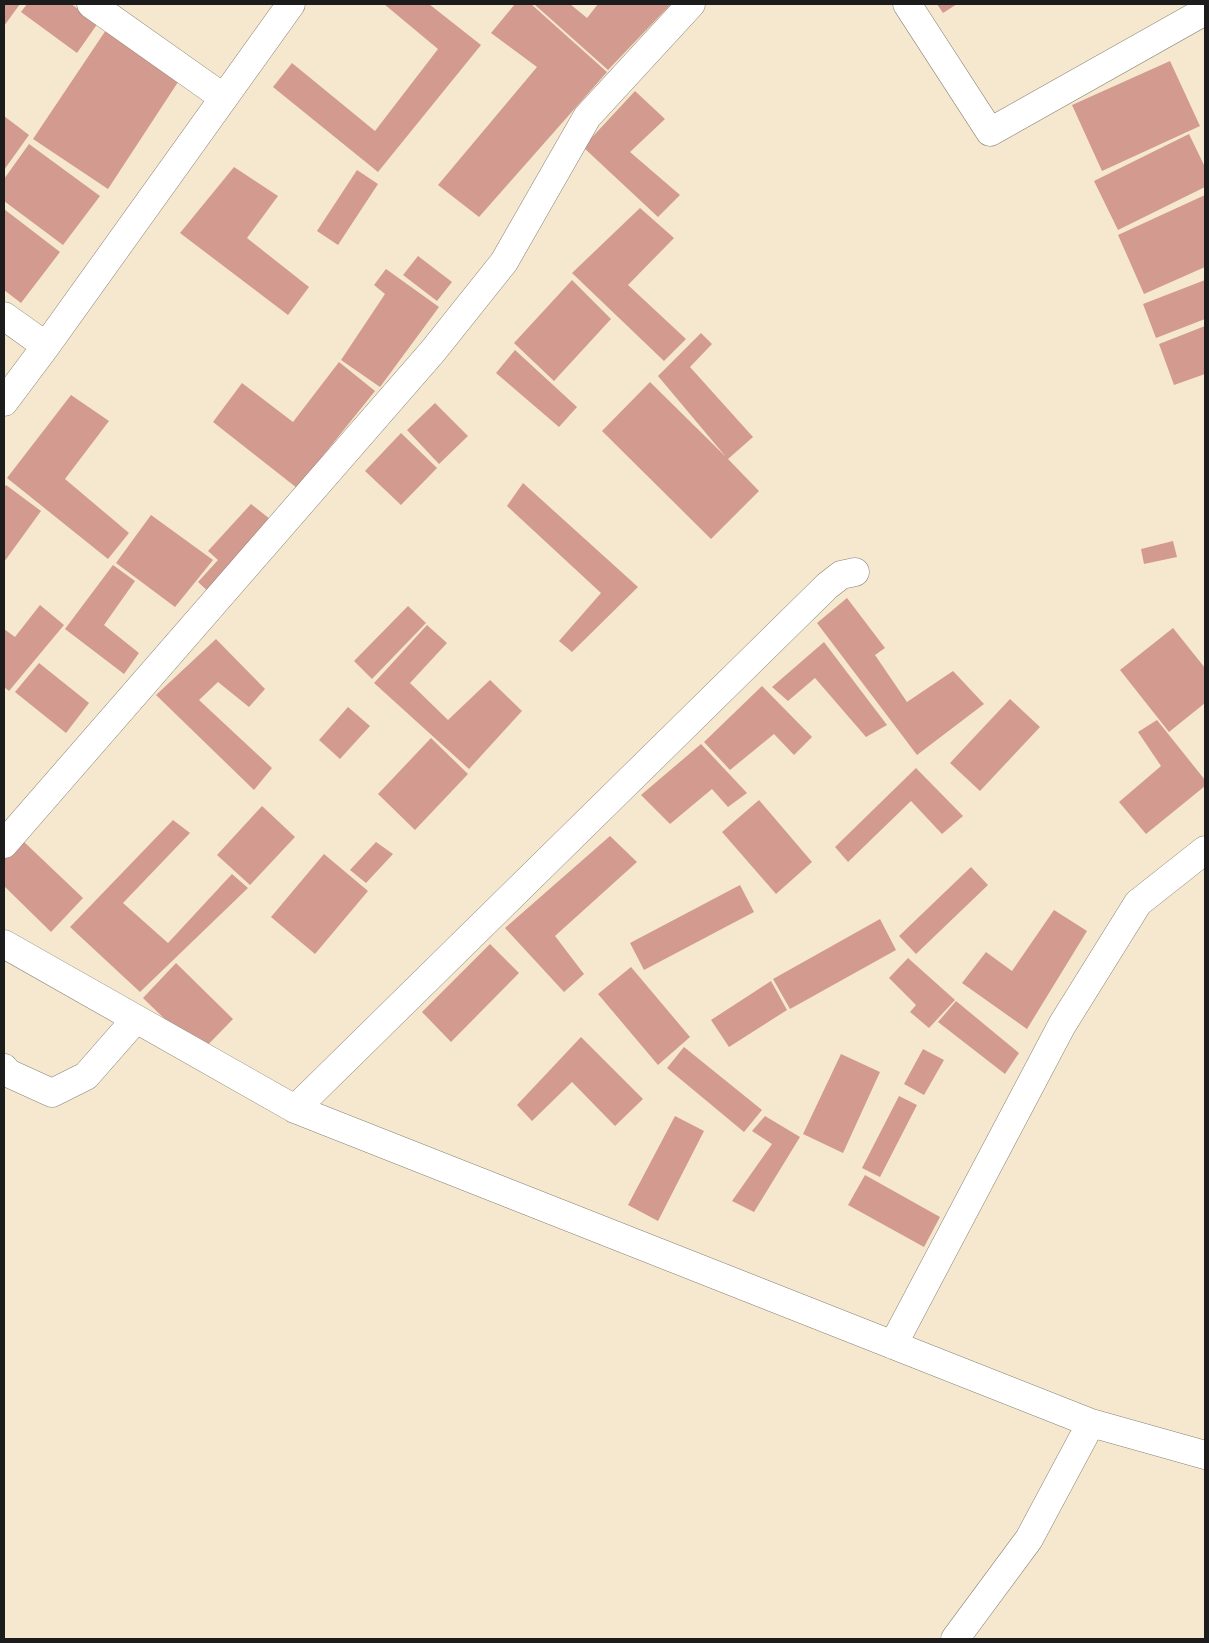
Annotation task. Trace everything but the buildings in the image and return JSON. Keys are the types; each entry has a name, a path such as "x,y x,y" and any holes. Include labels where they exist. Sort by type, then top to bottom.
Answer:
{"street":[{"path":"91,4 224,98"},
{"path":"4,402 291,4"},
{"path":"4,844 433,351 504,262 586,117 691,4"},
{"path":"907,4 990,132 1205,11 1200,4"},
{"path":"4,316 46,346"},
{"path":"295,1109 827,586 841,575 855,572"},
{"path":"893,1345 1062,1025 1138,902 1205,850"},
{"path":"4,944 295,1109 1091,1423 1205,1455"},
{"path":"4,1068 8,1073 52,1093 86,1076 136,1019"},
{"path":"955,1639 1029,1539 1091,1423"}]}
